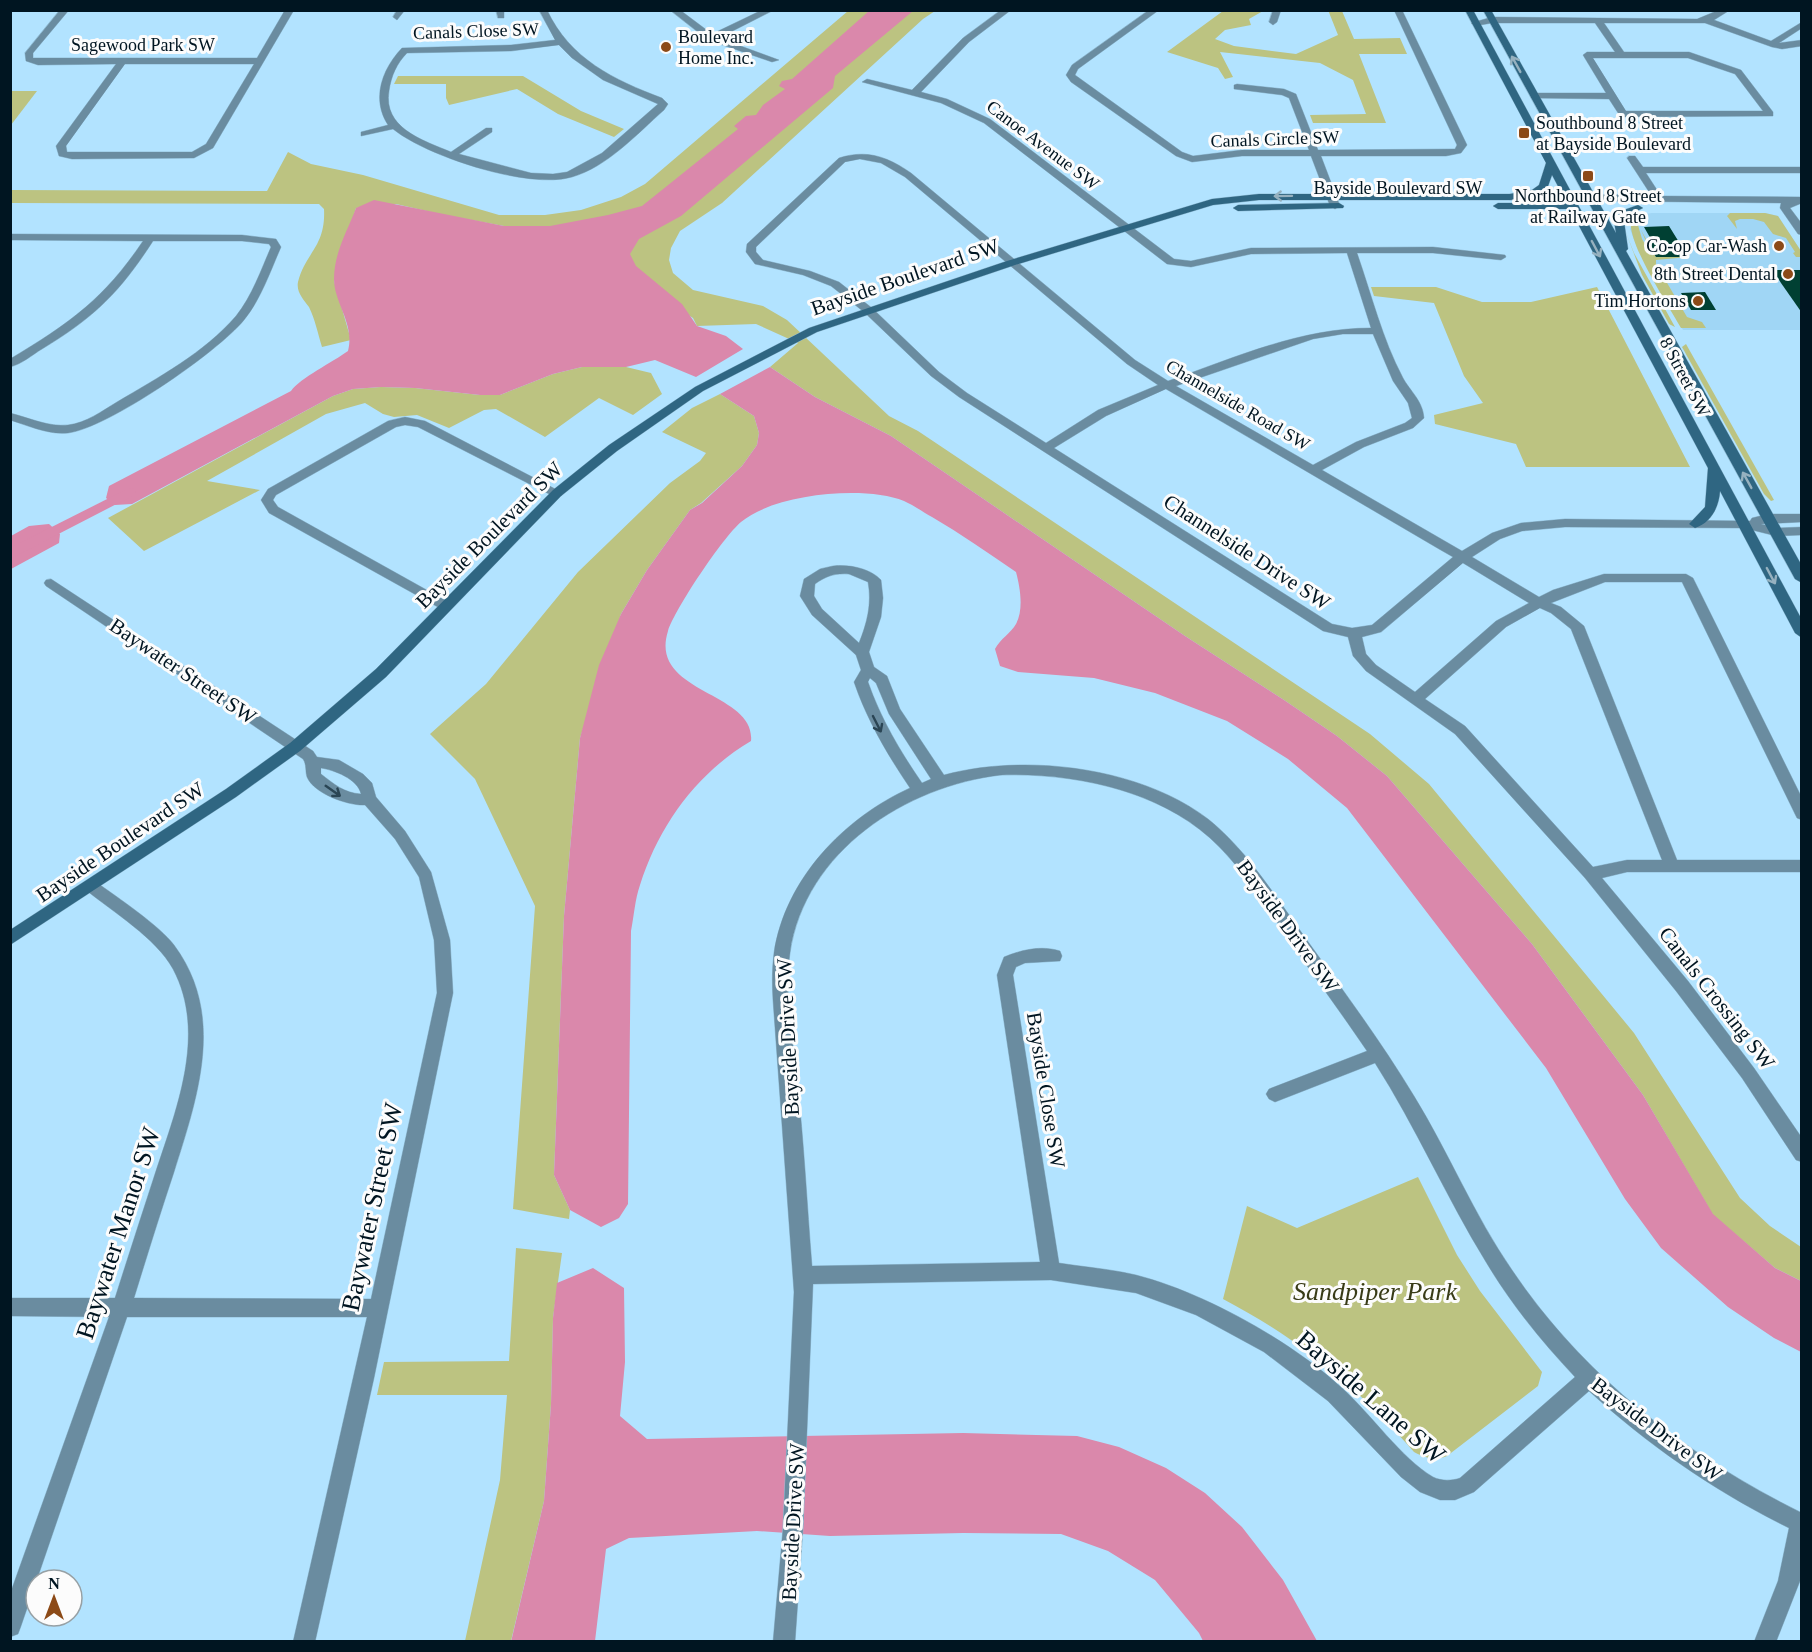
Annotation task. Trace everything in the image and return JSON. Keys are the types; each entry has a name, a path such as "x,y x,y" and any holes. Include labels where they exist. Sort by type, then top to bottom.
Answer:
{"main road":[{"name":"8 Street SW","path":"1469,10 1802,633"},
{"name":"8 Street SW","path":"1487,10 1802,579"},
{"path":"1510,196 1535,192 1544,187 1550,164"},
{"name":"Bayside Boulevard SW","path":"10,939 231,793 295,747 381,673 557,493 613,448 699,389 813,330 1124,227 1187,211 1333,201 1510,196"},
{"name":"Bayside Boulevard SW","path":"1333,201 1571,202"},
{"path":"1625,261 1619,221 1625,213 1638,208"},
{"path":"1695,524 1705,517 1713,505 1713,467"}],"street":[{"name":"Sagewood Park SW","path":"64,10 29,53 29,59 38,62 260,61"},
{"path":"122,62 61,146 62,154 72,156 186,156 201,153 210,146 290,10"},
{"name":"Canals Close SW","path":"543,10 548,25 560,42 583,63 614,82 659,100 663,104 661,108 588,166 567,176 537,177 515,174 428,146 401,133 388,119 383,90 400,54 405,50 511,48 560,42"},
{"path":"674,10 694,29 711,38 775,60"},
{"path":"711,38 770,10"},
{"path":"916,92 966,40 1007,10"},
{"name":"Canals Circle SW","path":"1155,10 1075,67 1071,77 1179,154 1192,159 1242,153 1446,153 1461,148 1462,145 1398,10"},
{"path":"1273,22 1277,10"},
{"path":"1475,23 1600,23 1680,26 1708,21 1726,10"},
{"path":"1708,21 1772,44 1782,46 1802,43"},
{"path":"1600,23 1621,55"},
{"path":"1772,44 1800,26"},
{"path":"1587,55 1621,55 1689,55 1738,72 1770,114 1623,114 1587,55"},
{"name":"Canoe Avenue SW","path":"867,81 916,92 951,104 987,121 1165,260 1178,264 1191,264 1251,251 1433,250 1500,257"},
{"path":"1237,87 1284,92 1293,96 1333,201"},
{"path":"1532,92 1610,92"},
{"path":"364,134 393,126"},
{"path":"452,154 489,130"},
{"name":"Channelside Road SW","path":"868,310 835,284 806,273 759,262 751,252 751,246 842,160 867,155 894,165 1103,340 1167,385 1462,557"},
{"path":"1632,158 1658,200"},
{"path":"1640,170 1802,170"},
{"name":"Bayside Boulevard SW","path":"1510,196 1571,202"},
{"path":"1593,203 1658,200 1786,204 1801,207"},
{"path":"1571,202 1638,208 1786,204"},
{"path":"1786,204 1802,232"},
{"path":"10,237 253,238 272,241 276,248 251,303 227,332 186,365 154,386 80,427 59,429 44,427 10,416"},
{"path":"10,364 79,320 104,298 127,273 150,238"},
{"path":"1314,470 1338,454 1411,425 1418,418 1417,408 1398,379 1351,250"},
{"name":"Channelside Drive SW","path":"868,310 935,374 963,394 1328,628 1354,633"},
{"path":"1047,447 1102,413 1167,385 1311,336 1343,331 1379,331"},
{"path":"445,606 273,510 267,500 272,492 392,424 405,421 420,424 557,493"},
{"path":"1354,633 1376,629 1462,557 1496,536 1521,527 1565,523 1744,524 1768,518 1802,518"},
{"path":"1744,524 1776,532 1802,531"},
{"path":"1462,557 1539,603 1556,610 1577,626 1672,866"},
{"path":"862,652 870,636 878,597 874,580 859,571 841,569 822,572 809,582 807,596 817,612 862,652 868,670 882,680 894,710 940,781"},
{"path":"1415,699 1501,624 1558,593 1604,578 1686,578 1802,814"},
{"name":"Baywater Street SW","path":"51,582 295,747 313,762 334,764 367,786 369,799 400,835 426,876 442,940 445,993 304,1641"},
{"name":"Canals Crossing SW","path":"1354,633 1360,656 1371,668 1460,730 1590,874 1689,994 1748,1073 1802,1154"},
{"path":"868,670 861,682 870,711 884,738 919,790"},
{"name":"Baywater Street SW","path":"313,762 314,776 338,795 352,802 369,799"},
{"name":"Bayside Drive SW","path":"784,1641 791,1582 803,1275 783,1013 782,956 784,945 792,915 812,875 841,842 877,812 919,790 940,781 978,772 1042,769 1089,776 1142,792 1199,820 1241,858 1378,1054 1422,1124 1481,1238 1517,1293 1589,1378 1639,1421 1753,1500 1801,1524"},
{"path":"1590,874 1627,866 1802,866"},
{"name":"Baywater Manor SW","path":"10,1626 121,1308 194,1080 195,1020 190,992 181,968 166,945 91,886"},
{"name":"Bayside Close SW","path":"1051,1271 1005,975 1010,962 1024,956 1054,956"},
{"path":"1275,1094 1378,1054"},
{"name":"Bayside Lane SW","path":"803,1275 1051,1271 1136,1284 1201,1308 1271,1345 1335,1394 1408,1470 1427,1485 1440,1490 1455,1490 1467,1485 1589,1378"},
{"path":"10,1307 378,1308"},
{"path":"1765,1641 1789,1581 1801,1524"}],"shaded area":[{"path":"869,11 913,11 835,76 833,88 681,216 639,239 630,254 636,266 682,304 697,326 726,336 743,349 696,377 655,360 626,367 582,367 553,374 500,395 415,388 353,389 333,396 132,504 115,505 106,498 109,486 291,391 309,376 348,351 349,332 337,297 334,279 339,251 356,208 374,200 504,226 550,226 642,206 738,129 734,126 746,116 756,115 763,105 785,89 779,86 782,81 792,79"},
{"path":"1652,213 1765,213 1778,216 1801,251 1801,333 1800,330 1683,330 1638,250 1630,229 1633,220 1629,218 1631,216"},
{"path":"770,367 815,397 891,436 1185,636 1337,736 1387,776 1532,944 1643,1095 1713,1214 1775,1268 1801,1281 1801,1352 1774,1338 1728,1307 1661,1248 1625,1199 1546,1068 1347,808 1288,759 1227,721 1155,693 1094,678 1018,672 1000,666 995,649 1014,627 1020,612 1020,591 1016,572 904,501 887,496 844,493 820,495 797,499 756,512 741,522 723,542 700,574 672,621 668,631 666,652 673,668 687,680 737,712 748,725 751,741 714,769 682,802 648,863 638,890 631,931 628,1204 619,1218 601,1227 570,1210 554,1175 564,916 580,738 599,665 621,614 647,570 690,510 702,503 742,466 757,445 759,433 754,416 720,394"},
{"path":"49,524 60,534 59,543 11,569 11,536 29,526"},
{"path":"593,1268 624,1288 625,1362 620,1416 647,1439 963,1433 1077,1436 1119,1447 1166,1468 1205,1493 1242,1527 1283,1580 1317,1641 1203,1641 1199,1633 1155,1580 1108,1551 1061,1534 963,1533 830,1536 757,1531 629,1538 606,1549 595,1641 511,1642 544,1501 551,1404 553,1318 557,1283"}],"green space":[{"path":"1328,10 1342,11 1354,39 1400,38 1407,54 1359,54 1386,123 1313,123 1310,115 1366,114 1353,80 1320,63 1220,52 1233,77 1225,79 1218,68 1167,52 1223,11 1263,11 1249,19 1251,25 1225,30 1215,39 1234,46 1296,54 1338,35"},
{"path":"848,11 935,11 923,19 722,203 680,231 671,248 669,260 673,273 693,290 763,306 787,320 889,416 918,431 1370,734 1429,784 1634,1033 1740,1198 1770,1226 1801,1247 1801,1281 1775,1268 1713,1215 1643,1095 1532,944 1387,776 1337,736 1185,636 891,436 815,397 770,367 798,343 756,324 697,326 693,318 550,226 504,226 396,204 356,208 334,281 351,340 322,347 309,307 298,289 301,272 322,232 324,209 319,204 11,203 10,190 267,191 288,152 311,164 363,175 499,215 545,215 581,210 621,197 645,184"},
{"path":"398,76 523,76 581,111 624,129 614,137 558,114 517,89 449,105 446,98 446,84 394,84"},
{"path":"10,91 37,91 11,125"},
{"path":"1730,213 1765,213 1778,216 1801,251 1801,257 1796,257 1786,238 1773,234 1764,222 1740,219 1735,221 1737,229 1727,216"},
{"path":"1631,222 1638,225 1642,239 1653,257 1641,230 1656,257 1688,257 1656,260 1656,264 1687,317 1702,322 1706,328 1681,328 1642,259 1632,232"},
{"path":"1625,230 1634,253 1675,327 1669,324 1642,275"},
{"path":"1371,287 1436,287 1482,302 1531,302 1597,287 1690,467 1526,467 1516,444 1435,424 1434,415 1483,403 1464,376 1434,303 1374,296"},
{"path":"1686,344 1774,500 1771,501 1764,494 1682,347"},
{"path":"582,367 626,367 651,373 662,394 633,415 599,398 545,437 496,409 484,410 449,428 417,415 394,417 383,414 365,403 326,414 207,481 260,490 144,551 108,518 333,396 353,389 415,388 500,395 553,374"},
{"path":"720,394 754,416 759,433 757,445 742,466 690,510 647,570 621,614 580,738 564,916 554,1175 570,1210 569,1219 513,1209 535,906 475,779 430,734 486,684 578,572 670,483 700,461 706,453 662,432 692,408"},
{"name":"Sandpiper Park","path":"1418,1177 1457,1255 1480,1291 1542,1372 1538,1386 1447,1456 1434,1459 1414,1452 1371,1406 1326,1366 1278,1331 1223,1299 1247,1206 1297,1228"},
{"path":"516,1248 562,1253 553,1318 551,1404 544,1501 511,1641 465,1641 500,1480 507,1395 377,1395 384,1362 509,1361"}],"building":[{"path":"1669,226 1688,257 1656,257 1646,241 1652,241 1644,227"},
{"path":"1773,270 1802,270 1802,313 1781,283"},
{"name":"Tim Hortons","path":"1705,292 1716,310 1691,310 1681,293"}],"waterway":[{"path":"10,554 129,492"}],"place":[{"name":"Boulevard Home Inc.","path":"666,47"},
{"name":"Southbound 8 Street at Bayside Boulevard","path":"1524,133"},
{"name":"Northbound 8 Street at Railway Gate","path":"1588,176"},
{"name":"Co-op Car-Wash","path":"1779,246"},
{"name":"8th Street Dental","path":"1788,274"},
{"name":"Tim Hortons","path":"1698,301"}]}
